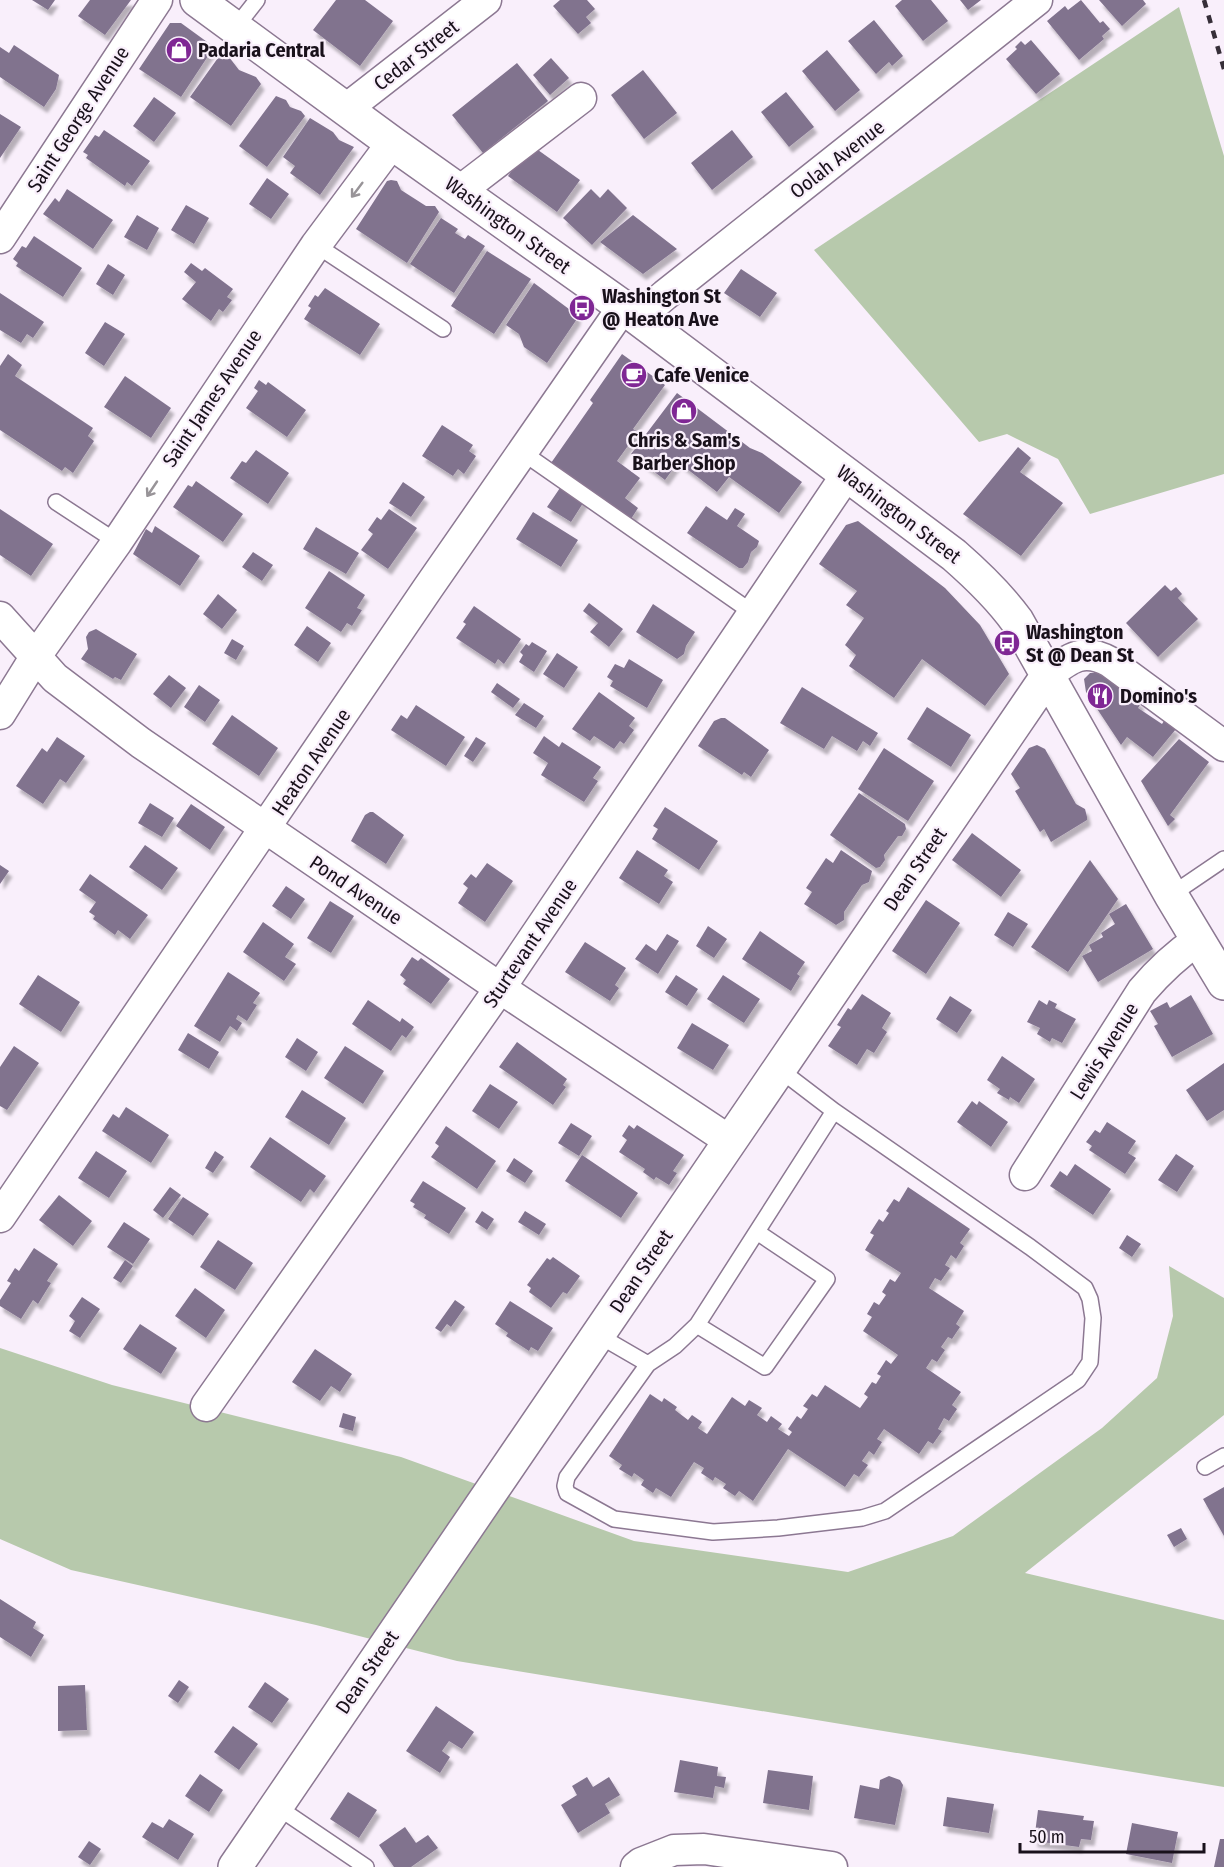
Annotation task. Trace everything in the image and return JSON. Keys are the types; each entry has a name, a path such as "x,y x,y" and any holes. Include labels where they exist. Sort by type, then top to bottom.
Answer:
{"main road":[{"name":"Washington Street","path":"197,0 392,143 632,314 954,555 982,579 1017,621 1171,895 1224,983"},
{"name":"Dean Street","path":"235,1867 1048,675"}],"street":[{"name":"Saint George Avenue","path":"0,238 157,0"},
{"name":"Cedar Street","path":"346,109 486,0"},
{"name":"Oolah Avenue","path":"632,314 652,306 1037,0"},
{"path":"461,190 581,98"},
{"name":"Saint James Avenue","path":"0,714 36,656 117,542 239,357 316,245 392,143"},
{"name":"Heaton Avenue","path":"0,1217 522,452 632,314"},
{"name":"Sturtevant Avenue","path":"206,1406 500,988 847,474"},
{"name":"Pond Avenue","path":"0,617 55,678 141,743 500,988 730,1141"},
{"path":"1048,675 1072,658 1084,654 1098,656 1110,662 1224,746"},
{"name":"Lewis Avenue","path":"1026,1175 1142,991 1177,954 1198,940"},
{"path":"636,1867 640,1863 674,1850 704,1850 832,1867"}],"lane":[{"path":"236,28 257,0"},
{"path":"316,245 443,329"},
{"path":"522,452 753,613"},
{"path":"56,502 117,542"},
{"path":"1171,895 1224,860"},
{"path":"779,1069 834,1111 1030,1247 1085,1288 1090,1299 1092,1329 1090,1362 1078,1380 885,1511 861,1518 778,1528 713,1532 615,1519 567,1493 564,1486 567,1477 648,1364 675,1346 697,1325 834,1111"},
{"path":"697,1325 765,1367 827,1280 757,1232"},
{"path":"598,1335 648,1364"},
{"path":"1205,1467 1224,1456"},
{"path":"276,1806 366,1867"}],"green space":[{"path":"1179,7 1224,156 1224,474 1090,514 1058,459 1007,434 979,442 814,250"},
{"path":"1169,1266 1224,1298 1224,1415 1025,1573 1224,1620 1224,1787 457,1661 316,1625 71,1570 0,1539 0,1348 112,1385 401,1457 634,1541 848,1572 953,1536 1102,1428 1157,1378 1173,1316"}],"building":[{"path":"32,0 55,0 48,10"},
{"path":"90,0 131,0 105,35 78,16"},
{"path":"336,0 365,0 393,21 360,66 313,30"},
{"path":"560,0 587,0 595,9 586,17 591,23 578,34 553,6"},
{"path":"902,0 931,0 948,21 923,41 895,6"},
{"path":"960,0 981,0 968,10"},
{"path":"1081,0 1100,23 1103,21 1110,29 1102,36 1104,39 1079,60 1047,21 1065,6 1068,10"},
{"path":"1099,0 1143,0 1146,4 1122,26"},
{"path":"874,20 903,56 892,66 889,62 876,74 848,41"},
{"path":"170,23 181,23 214,47 181,97 139,69"},
{"path":"1031,40 1060,74 1036,94 1006,59 1017,49 1015,47 1021,41 1025,45"},
{"path":"14,45 59,75 56,89 44,107 0,77 0,47 9,53"},
{"path":"827,50 860,90 835,111 802,71"},
{"path":"220,55 229,57 239,70 256,77 261,84 231,126 190,97"},
{"path":"551,58 569,78 550,95 533,75"},
{"path":"517,63 548,101 483,153 452,115"},
{"path":"643,70 677,113 644,139 611,95"},
{"path":"786,92 814,127 789,147 761,112"},
{"path":"276,96 286,100 290,107 301,111 305,116 267,167 239,146"},
{"path":"154,97 176,113 154,142 133,126"},
{"path":"0,114 21,127 0,158"},
{"path":"310,118 333,132 339,140 354,147 320,195 290,173 295,166 283,157"},
{"path":"104,130 150,161 132,186 127,182 125,186 86,158 88,155 83,152 95,135 99,137"},
{"path":"732,130 753,157 712,190 691,163"},
{"path":"531,145 580,180 557,212 508,176"},
{"path":"267,178 289,194 271,219 249,204"},
{"path":"387,181 397,181 401,190 426,206 435,206 439,212 407,263 356,229"},
{"path":"67,189 113,220 93,249 43,214 55,198 59,202"},
{"path":"591,189 600,198 608,189 627,208 592,245 563,218"},
{"path":"186,205 209,218 194,244 171,230"},
{"path":"137,215 159,228 147,250 124,237"},
{"path":"633,215 677,249 643,274 600,242"},
{"path":"441,218 458,229 455,233 465,239 468,235 485,246 454,293 410,264"},
{"path":"34,236 82,268 63,297 16,266 18,263 13,259 22,246 26,248"},
{"path":"487,251 531,279 494,334 451,306"},
{"path":"191,263 202,271 205,268 233,289 227,297 232,300 223,312 219,309 211,321 182,299 196,282 184,272"},
{"path":"108,264 125,275 113,295 96,284"},
{"path":"741,269 777,293 760,317 724,293"},
{"path":"534,283 577,315 577,319 547,363 524,347 519,334 506,325"},
{"path":"325,288 380,324 360,355 304,319 315,295 318,297"},
{"path":"0,293 44,322 33,338 27,334 21,343 0,330"},
{"path":"105,322 125,334 104,366 85,353"},
{"path":"8,354 22,365 15,376 93,428 88,436 94,441 73,473 65,467 62,471 0,430 0,366"},
{"path":"622,354 665,385 633,429 638,432 617,461 640,478 625,498 638,508 631,519 551,463 593,403 590,400"},
{"path":"125,376 171,408 151,438 104,407"},
{"path":"259,380 266,385 268,382 306,410 287,437 246,408 258,391 254,388"},
{"path":"677,393 750,448 762,453 802,482 779,513 729,477 717,492 678,462 665,480 631,454"},
{"path":"442,425 473,445 469,451 476,456 464,474 458,469 453,476 422,456"},
{"path":"1018,447 1031,458 1020,472 1063,503 1021,556 963,514"},
{"path":"256,450 289,473 268,504 230,478 242,461 246,463"},
{"path":"196,481 243,514 223,542 173,507 188,485 192,487"},
{"path":"403,482 425,497 411,517 389,503"},
{"path":"562,485 585,500 571,522 547,507"},
{"path":"706,506 727,520 735,508 745,514 737,526 759,541 743,568 739,568 687,533"},
{"path":"0,509 53,544 31,576 0,555"},
{"path":"389,509 417,528 388,569 361,550 373,534 368,530 377,517 381,520"},
{"path":"533,512 578,540 561,567 516,539"},
{"path":"858,521 945,588 980,625 1009,674 985,706 922,659 894,698 849,666 856,655 845,645 864,618 846,605 857,591 819,564 846,525"},
{"path":"155,526 200,556 180,586 133,554 146,529 152,533"},
{"path":"316,527 359,553 346,574 303,549"},
{"path":"253,552 273,565 262,581 242,567"},
{"path":"329,571 365,595 357,608 362,610 352,626 347,623 341,632 305,608"},
{"path":"1165,585 1171,591 1176,587 1182,594 1178,598 1198,619 1158,657 1126,623"},
{"path":"218,594 237,610 222,629 203,614"},
{"path":"589,603 623,629 609,647 590,632 598,623 583,611"},
{"path":"653,604 695,632 684,654 677,659 636,632"},
{"path":"474,606 521,639 504,664 498,659 495,664 456,638 466,624 463,622"},
{"path":"307,626 331,643 318,662 294,645"},
{"path":"96,629 137,654 121,680 115,677 113,679 81,659 88,649 86,637 89,632"},
{"path":"232,639 244,646 236,660 224,653"},
{"path":"532,642 547,651 534,672 519,662 523,655 520,652 526,644 529,646"},
{"path":"557,653 578,667 564,688 543,674"},
{"path":"629,659 663,680 647,708 610,686 613,681 607,677 615,664 624,668"},
{"path":"1090,673 1099,673 1141,703 1138,708 1162,724 1164,721 1176,729 1153,757 1127,737 1121,745 1086,692 1084,679"},
{"path":"169,675 186,688 171,708 153,694"},
{"path":"497,683 520,699 513,708 491,692"},
{"path":"199,685 220,700 205,722 184,707"},
{"path":"802,687 878,733 870,746 863,741 857,751 832,736 824,749 780,723"},
{"path":"599,692 635,718 629,726 634,730 624,744 620,741 614,749 594,736 590,741 572,729"},
{"path":"524,703 544,716 536,728 515,715"},
{"path":"416,705 465,737 446,766 391,730 401,715 407,719"},
{"path":"927,707 971,735 951,767 907,739"},
{"path":"232,715 278,748 259,776 212,744"},
{"path":"725,718 769,750 751,777 744,772 742,775 698,746 714,721"},
{"path":"544,736 559,747 562,742 601,767 593,778 598,781 584,802 541,775 548,763 533,753"},
{"path":"57,737 85,756 66,783 60,779 43,804 16,786 42,748 47,752"},
{"path":"476,737 486,743 473,762 464,756"},
{"path":"1179,739 1209,762 1170,815 1175,819 1168,826 1141,781"},
{"path":"1037,745 1045,749 1076,804 1085,809 1087,817 1087,820 1051,842 1044,829 1040,832 1015,791 1020,788 1011,774 1029,748"},
{"path":"884,748 934,781 908,821 858,789"},
{"path":"859,793 905,824 906,829 902,836 898,836 884,855 885,860 880,867 876,868 830,835"},
{"path":"150,803 174,818 162,837 138,823"},
{"path":"191,804 225,827 210,850 176,826"},
{"path":"665,807 718,841 699,870 652,839 658,829 653,826"},
{"path":"370,812 404,835 386,864 351,841 365,815"},
{"path":"972,833 1021,870 1001,897 952,860"},
{"path":"145,845 178,868 162,890 129,867"},
{"path":"637,850 668,870 664,876 673,882 659,904 619,878"},
{"path":"841,850 872,871 869,882 862,885 844,912 844,920 836,925 804,904 812,892 806,888 826,858 833,863"},
{"path":"1090,860 1118,899 1068,972 1031,947"},
{"path":"487,863 513,881 485,922 458,903 468,888 463,884 471,874 476,878"},
{"path":"0,865 9,871 0,884"},
{"path":"90,874 148,915 130,939 118,930 115,935 93,919 95,916 89,912 96,902 79,890"},
{"path":"286,886 305,899 291,919 272,906"},
{"path":"926,900 960,923 926,974 892,951"},
{"path":"330,901 354,916 331,953 307,938"},
{"path":"1126,904 1153,949 1098,982 1082,956 1092,951 1089,945 1103,937 1101,933 1115,924 1109,914"},
{"path":"1008,912 1028,924 1013,947 994,935"},
{"path":"263,922 294,944 285,957 296,964 284,981 243,952"},
{"path":"708,926 727,939 714,958 696,946"},
{"path":"760,931 805,962 797,974 800,976 791,991 742,959"},
{"path":"667,934 679,941 658,974 635,959 646,944 656,951"},
{"path":"585,942 626,968 615,985 619,988 610,1001 565,972"},
{"path":"412,957 418,961 421,958 450,979 431,1004 403,984 406,980 400,975"},
{"path":"228,972 260,993 253,1003 257,1005 247,1021 238,1015 236,1019 242,1023 237,1031 230,1026 220,1042 194,1026"},
{"path":"38,975 80,1002 61,1032 19,1004"},
{"path":"676,975 698,989 687,1006 665,992"},
{"path":"723,975 760,999 744,1023 707,999"},
{"path":"862,994 891,1013 882,1028 887,1032 874,1053 867,1049 857,1065 828,1046 841,1027 837,1025 848,1008 851,1010"},
{"path":"1191,995 1213,1034 1172,1057 1154,1026 1158,1024 1150,1011 1167,1002 1170,1008"},
{"path":"950,996 972,1010 957,1033 936,1019"},
{"path":"368,1000 400,1022 402,1018 414,1027 406,1038 402,1035 391,1051 352,1024"},
{"path":"1039,1000 1047,1005 1049,1000 1057,1004 1055,1008 1076,1019 1062,1043 1052,1038 1050,1042 1037,1034 1040,1028 1027,1022"},
{"path":"692,1023 729,1045 713,1070 677,1048"},
{"path":"188,1033 219,1052 209,1069 178,1050"},
{"path":"297,1038 318,1052 306,1071 285,1057"},
{"path":"517,1042 567,1079 563,1085 566,1087 553,1105 499,1067"},
{"path":"14,1046 39,1063 7,1110 0,1106 0,1067"},
{"path":"345,1046 384,1071 363,1104 324,1078"},
{"path":"1002,1056 1035,1079 1019,1103 997,1093 1000,1089 987,1080"},
{"path":"1224,1063 1224,1110 1207,1121 1186,1090"},
{"path":"490,1084 518,1102 499,1129 472,1111"},
{"path":"302,1090 346,1118 329,1145 285,1117"},
{"path":"972,1101 977,1105 979,1101 1008,1122 991,1147 957,1122"},
{"path":"126,1107 169,1135 151,1163 102,1131 113,1114 119,1118"},
{"path":"1107,1122 1136,1141 1128,1153 1136,1158 1125,1174 1089,1150 1092,1146 1086,1142 1095,1130 1100,1133"},
{"path":"571,1123 592,1136 579,1156 558,1143"},
{"path":"629,1125 634,1129 637,1125 684,1155 673,1171 677,1173 669,1185 656,1177 654,1180 643,1172 645,1169 619,1152 627,1140 622,1136"},
{"path":"446,1126 496,1161 477,1189 431,1157 439,1146 435,1143"},
{"path":"270,1137 326,1176 314,1193 310,1189 301,1202 250,1167"},
{"path":"96,1151 127,1171 109,1198 78,1178"},
{"path":"215,1151 224,1157 213,1173 205,1168"},
{"path":"1176,1154 1194,1166 1177,1192 1158,1180"},
{"path":"582,1155 638,1193 621,1218 565,1181"},
{"path":"514,1158 533,1171 525,1183 506,1171"},
{"path":"1075,1164 1111,1189 1093,1215 1050,1186 1060,1171 1067,1176"},
{"path":"423,1181 466,1208 449,1234 424,1218 426,1215 413,1207 415,1204 410,1201"},
{"path":"170,1187 181,1195 163,1218 153,1210"},
{"path":"908,1187 970,1229 960,1243 964,1246 956,1259 951,1255 945,1265 950,1268 941,1281 935,1278 929,1288 964,1311 956,1324 960,1327 952,1339 948,1337 941,1347 945,1350 937,1362 932,1359 926,1368 961,1392 952,1405 957,1409 949,1421 944,1418 938,1429 942,1431 933,1444 928,1441 919,1454 884,1429 877,1439 882,1442 874,1455 869,1451 862,1461 868,1465 859,1477 854,1474 845,1487 788,1449 753,1501 739,1491 735,1496 723,1488 726,1484 715,1477 713,1481 701,1473 704,1468 694,1462 671,1497 656,1488 653,1493 641,1485 644,1480 634,1473 632,1477 619,1469 622,1465 609,1456 650,1394 662,1402 664,1398 677,1407 675,1410 688,1420 692,1415 702,1422 698,1428 707,1434 732,1397 745,1406 749,1400 762,1408 757,1415 767,1422 771,1416 782,1424 778,1429 789,1436 792,1432 788,1429 797,1416 801,1419 808,1409 803,1406 812,1394 817,1397 825,1385 860,1408 868,1397 864,1394 872,1382 876,1384 881,1376 877,1374 886,1360 891,1364 898,1355 863,1331 872,1317 867,1314 874,1302 879,1305 886,1295 882,1292 890,1279 895,1282 901,1273 865,1250 874,1235 870,1233 879,1219 883,1222 889,1213 886,1211 894,1199 899,1202"},
{"path":"59,1195 92,1221 73,1246 39,1220"},
{"path":"183,1197 209,1214 193,1236 168,1219"},
{"path":"482,1211 494,1219 487,1230 475,1222"},
{"path":"525,1211 546,1224 539,1235 518,1222"},
{"path":"124,1222 150,1239 133,1264 107,1247"},
{"path":"1127,1235 1141,1244 1132,1257 1119,1248"},
{"path":"218,1240 253,1263 235,1290 200,1267"},
{"path":"34,1248 58,1264 47,1281 51,1283 38,1304 33,1300 21,1319 0,1306 0,1300 11,1283 7,1281 15,1268 19,1271"},
{"path":"553,1257 580,1276 567,1294 563,1292 551,1308 529,1292 531,1288 527,1285 547,1258 550,1260"},
{"path":"125,1260 133,1266 121,1283 113,1278"},
{"path":"195,1288 225,1310 206,1338 175,1316"},
{"path":"82,1297 100,1309 80,1338 69,1331 75,1321 69,1316"},
{"path":"455,1300 465,1307 451,1327 447,1324 441,1332 435,1328"},
{"path":"510,1301 553,1328 538,1351 531,1347 529,1351 506,1336 508,1333 495,1324"},
{"path":"140,1324 177,1348 161,1374 123,1349"},
{"path":"315,1349 352,1374 340,1392 331,1386 320,1401 292,1382"},
{"path":"343,1413 356,1417 353,1431 339,1427"},
{"path":"1224,1487 1224,1536 1203,1499"},
{"path":"1181,1528 1187,1539 1174,1547 1167,1535"},
{"path":"0,1599 36,1622 33,1628 44,1635 31,1657 0,1637"},
{"path":"179,1680 189,1687 178,1703 168,1696"},
{"path":"265,1682 289,1699 272,1723 248,1707"},
{"path":"85,1685 87,1730 58,1731 58,1686"},
{"path":"436,1706 474,1732 462,1749 449,1741 442,1751 450,1757 440,1773 406,1751"},
{"path":"233,1726 258,1744 239,1770 214,1752"},
{"path":"680,1760 718,1767 717,1776 726,1777 724,1788 715,1786 713,1798 674,1792"},
{"path":"768,1770 813,1776 809,1810 763,1803"},
{"path":"200,1774 223,1790 209,1812 185,1796"},
{"path":"889,1776 900,1780 903,1785 895,1825 854,1818 860,1785 879,1789 880,1780"},
{"path":"587,1777 593,1787 609,1777 620,1795 605,1804 610,1813 578,1833 561,1805 577,1795 572,1786"},
{"path":"348,1792 377,1810 359,1838 330,1819"},
{"path":"947,1797 994,1804 989,1833 943,1826"},
{"path":"1038,1810 1084,1816 1083,1820 1094,1821 1091,1840 1081,1839 1079,1847 1034,1841"},
{"path":"169,1819 194,1834 178,1860 142,1837 152,1822 163,1828"},
{"path":"1132,1823 1178,1832 1172,1863 1126,1854"},
{"path":"405,1827 416,1843 428,1835 438,1848 411,1867 394,1867 379,1845"},
{"path":"1220,1839 1224,1839 1224,1867 1214,1867"},
{"path":"89,1841 101,1849 90,1865 78,1857"}],"railway":[{"path":"1204,0 1224,69"}],"place":[{"name":"Padaria Central","path":"179,50"},
{"name":"Washington St @ Heaton Ave","path":"582,308"},
{"name":"Cafe Venice","path":"634,375"},
{"name":"Chris & Sam's Barber Shop","path":"684,411"},
{"name":"Washington St @ Dean St","path":"1007,643"},
{"name":"Domino's","path":"1100,696"}]}
